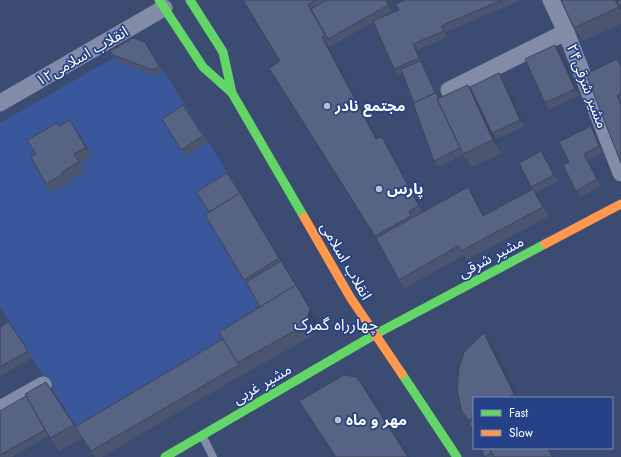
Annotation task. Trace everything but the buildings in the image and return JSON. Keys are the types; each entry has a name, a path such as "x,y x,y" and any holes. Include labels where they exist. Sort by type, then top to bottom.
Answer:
{"main road":[{"name":"انقلاب اسلامی","path":"192,0 223,52 232,93 350,297 457,457"},
{"name":"انقلاب اسلامی","path":"162,4 203,67 232,93"},
{"name":"مشیر شرقی","path":"374,335 621,204"},
{"name":"مشیر غربی","path":"165,457 374,335"}],"street":[{"name":"مشیر شرقی۲۴","path":"551,0 566,32 621,173"},
{"name":"انقلاب اسلامی۱۲","path":"0,103 162,4"},
{"path":"449,90 566,32"},
{"path":"0,409 43,385"}],"lane":[{"path":"202,436 213,457"}],"shaded area":[{"path":"138,44 149,48 246,202 268,318 81,435 0,307 0,123"}],"traffic: fast":[{"path":"159,0 203,67 232,93 304,217"},
{"path":"190,0 223,52 232,93"},
{"path":"165,457 374,335 545,244"},
{"path":"402,374 457,457"}],"traffic: slow":[{"path":"545,244 621,204"},
{"path":"304,217 350,297 402,374"}],"place":[{"name":"مجتمع نادر","path":"327,106"},
{"name":"پارس","path":"379,189"},
{"name":"مهر و ماه","path":"338,420"}],"district":[{"name":"چهارراه گمرک","path":"336,324"}]}
